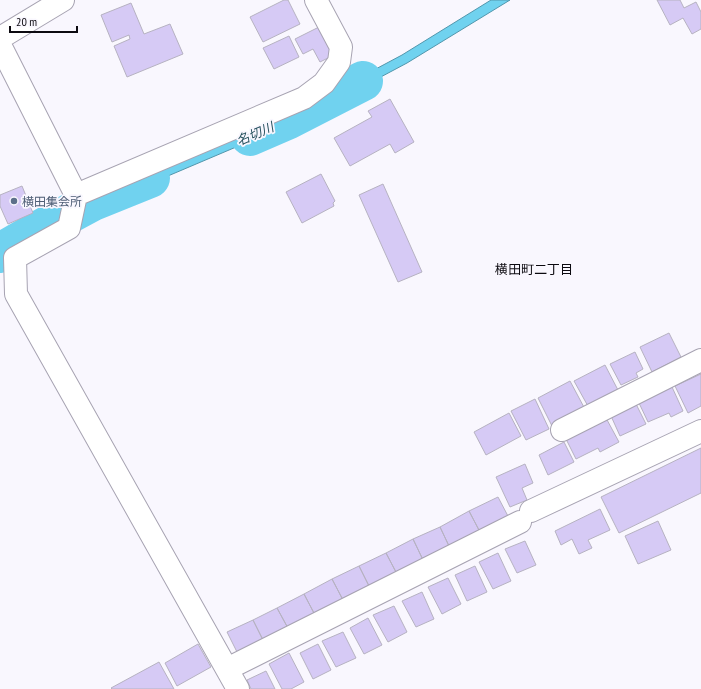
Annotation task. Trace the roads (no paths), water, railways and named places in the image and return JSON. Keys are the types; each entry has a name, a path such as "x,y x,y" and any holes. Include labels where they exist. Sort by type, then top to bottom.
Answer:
{"street":[{"path":"0,38 63,0"},
{"path":"76,195 304,98 324,83 339,62 341,47 316,0"},
{"path":"0,45 76,195 69,228 14,258 8,298 232,683 525,516 701,431"},
{"path":"562,430 701,360"}],"water":[{"path":"491,0 510,0 407,63 315,112 312,103 402,55"},
{"path":"297,108 302,119 102,204 98,195"},
{"path":"62,211 68,219 0,258 0,248"}],"waterway":[{"name":"名切川","path":"250,136 287,120 363,81"},
{"name":"名切川","path":"0,253 93,201 150,178"}],"place":[{"name":"横田集会所","path":"14,201"}],"district":[{"name":"横田町二丁目","path":"534,269"}]}
